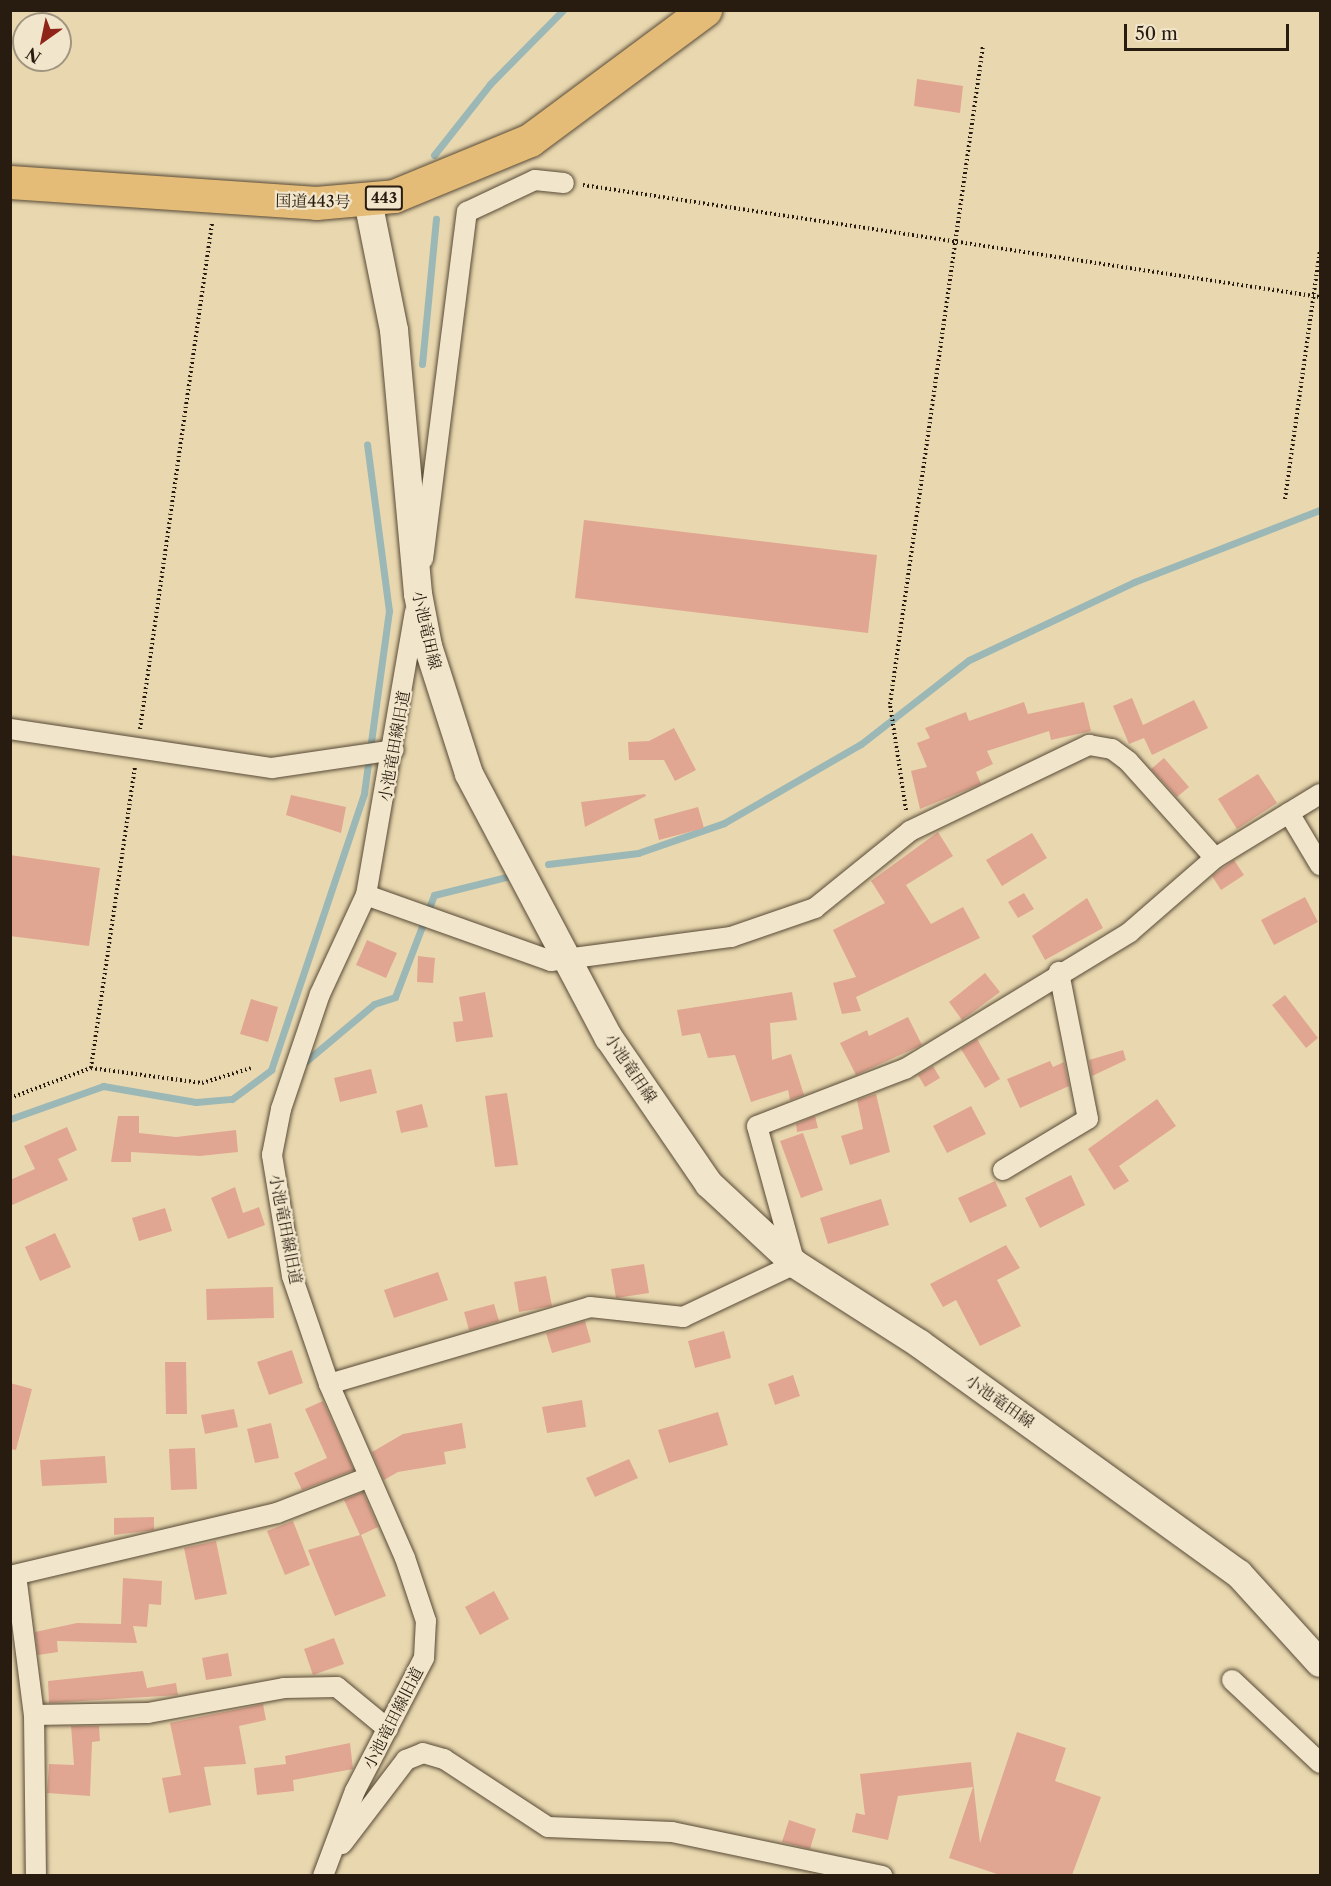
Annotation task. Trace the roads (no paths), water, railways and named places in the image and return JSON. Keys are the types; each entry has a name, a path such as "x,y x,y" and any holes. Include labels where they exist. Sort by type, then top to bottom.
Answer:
{"highway":[{"name":"国道443号","path":"10,182 216,198 369,201 457,174 530,140 705,10"}],"main road":[{"name":"小池竜田線","path":"369,201 394,330 418,594 428,646 469,774 609,1038 709,1184 795,1264 920,1344 1239,1574 1320,1663"}],"street":[{"name":"小池竜田線旧道","path":"325,1869 355,1791 424,1658 426,1621 405,1558 367,1478 329,1384 292,1276 272,1155 281,1109 320,994 366,895 377,753 418,594 467,212 535,180 564,183"},
{"path":"10,729 272,768 377,753"},
{"path":"366,895 550,961 731,937 815,908 910,831 1089,745 1112,749 1128,761 1215,858"},
{"path":"329,1384 590,1306 683,1317 795,1264 757,1126 905,1069 1059,972 1130,932 1215,858 1320,794"},
{"path":"1289,813 1320,865"},
{"path":"1003,1170 1088,1119 1059,972"},
{"path":"36,1875 34,1715 13,1575 277,1513 367,1478"},
{"path":"1232,1680 1320,1763"},
{"path":"34,1715 148,1713 284,1688 337,1687 388,1729"},
{"path":"325,1869 406,1760 423,1753 444,1759 548,1827 672,1832 882,1875"}],"waterway":[{"path":"434,155 490,84 563,10"},
{"path":"422,364 436,219"},
{"path":"10,1119 103,1086 196,1102 232,1099 271,1070 364,793 389,611 367,444"},
{"path":"548,864 638,853 724,823 861,744 969,660 1134,582 1320,510"},
{"path":"305,1062 374,1004 395,997 434,895 506,877"}]}
